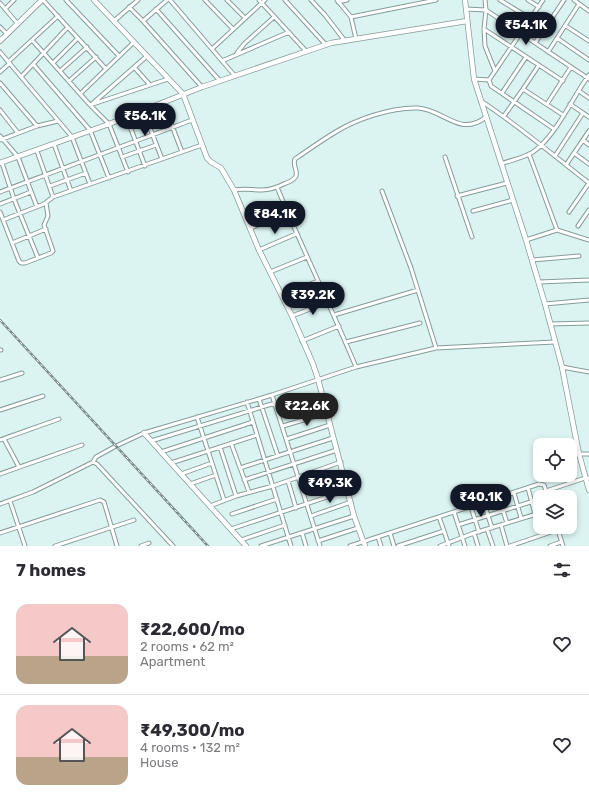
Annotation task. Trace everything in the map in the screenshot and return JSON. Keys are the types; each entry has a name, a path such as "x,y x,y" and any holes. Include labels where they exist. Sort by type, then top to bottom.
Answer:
{"street":[{"path":"5,9 14,0"},
{"path":"0,41 42,0 106,68"},
{"path":"66,0 119,56"},
{"path":"94,0 183,94 207,158 221,168 234,190 270,272 292,316 318,379 352,502 354,516 364,544"},
{"path":"114,21 138,0"},
{"path":"143,21 167,0"},
{"path":"170,0 235,76"},
{"path":"205,0 232,29"},
{"path":"227,0 245,18"},
{"path":"212,49 245,18 260,1 265,0"},
{"path":"284,0 326,45"},
{"path":"311,0 325,15 344,41"},
{"path":"337,1 347,0"},
{"path":"351,17 436,0"},
{"path":"465,0 474,79 539,282 562,367 579,454 587,478 589,490"},
{"path":"485,0 486,10 484,29 486,46 495,71"},
{"path":"500,0 531,19"},
{"path":"528,0 539,7"},
{"path":"489,80 543,0"},
{"path":"535,43 564,0"},
{"path":"574,0 589,11"},
{"path":"260,1 306,51"},
{"path":"337,1 351,17 356,39"},
{"path":"0,3 18,23"},
{"path":"548,52 579,4"},
{"path":"129,7 202,87"},
{"path":"466,8 486,10 588,77 542,145 529,154 501,164"},
{"path":"156,9 220,81"},
{"path":"0,72 58,16"},
{"path":"236,55 244,44 274,17"},
{"path":"38,258 1,163 109,124 202,87 306,51 344,41 467,20"},
{"path":"0,26 7,34"},
{"path":"566,26 589,41"},
{"path":"21,77 68,27"},
{"path":"484,29 563,82"},
{"path":"222,61 289,32"},
{"path":"53,63 78,38"},
{"path":"557,38 589,60"},
{"path":"32,40 90,106 109,124 128,172"},
{"path":"80,94 134,42"},
{"path":"60,71 87,47"},
{"path":"0,52 72,137 90,184"},
{"path":"90,106 147,56"},
{"path":"69,81 96,57"},
{"path":"502,93 526,57"},
{"path":"33,64 90,130 109,178"},
{"path":"504,116 539,65"},
{"path":"134,66 150,85"},
{"path":"547,104 563,82 571,67"},
{"path":"90,106 168,79"},
{"path":"474,79 489,80"},
{"path":"489,80 491,86 554,129"},
{"path":"0,83 37,126"},
{"path":"523,89 563,115"},
{"path":"579,91 589,98"},
{"path":"481,101 504,116 589,183 569,212"},
{"path":"163,102 182,152"},
{"path":"570,104 589,117"},
{"path":"234,190 262,190 277,187 291,181 296,177 294,164 296,158 335,132 369,116 392,111 418,108 427,109 458,124 476,124 486,117"},
{"path":"0,110 18,133"},
{"path":"143,110 162,160"},
{"path":"555,156 583,113"},
{"path":"126,116 145,166"},
{"path":"0,192 82,162 135,140 192,120"},
{"path":"37,207 18,157 1,138 37,126 58,121"},
{"path":"566,165 589,131"},
{"path":"583,140 589,145"},
{"path":"54,144 71,191"},
{"path":"122,157 156,145"},
{"path":"3,220 37,207 53,197 202,145"},
{"path":"37,151 47,175 53,197"},
{"path":"574,153 589,164"},
{"path":"529,154 556,230"},
{"path":"445,157 472,237"},
{"path":"50,186 86,173"},
{"path":"457,196 507,183"},
{"path":"277,187 296,234 339,326 356,367"},
{"path":"382,190 418,290 436,348"},
{"path":"0,204 31,192"},
{"path":"473,211 513,200"},
{"path":"0,212 21,263 38,258 53,251 44,223 48,216 46,202"},
{"path":"578,226 589,210"},
{"path":"251,228 288,212"},
{"path":"12,243 46,230"},
{"path":"526,240 556,230 589,240"},
{"path":"260,250 296,234"},
{"path":"532,260 579,256"},
{"path":"270,272 307,257"},
{"path":"539,282 589,280"},
{"path":"282,295 318,281"},
{"path":"334,315 418,290"},
{"path":"545,304 589,300"},
{"path":"292,316 328,302"},
{"path":"346,342 420,323"},
{"path":"550,324 589,323"},
{"path":"302,341 339,326"},
{"path":"0,504 54,483 92,462 96,457 144,433 272,395 356,367 436,348 555,342"},
{"path":"562,367 589,372"},
{"path":"0,380 22,373"},
{"path":"272,395 320,546"},
{"path":"0,410 43,396"},
{"path":"259,399 278,456"},
{"path":"278,413 324,400"},
{"path":"247,402 291,546"},
{"path":"151,441 275,403"},
{"path":"283,426 327,413"},
{"path":"198,417 224,500"},
{"path":"0,440 59,419"},
{"path":"161,452 253,422"},
{"path":"287,439 330,425"},
{"path":"144,433 246,546"},
{"path":"171,463 257,435"},
{"path":"4,438 19,467"},
{"path":"240,468 334,438"},
{"path":"231,443 248,492"},
{"path":"0,474 82,445"},
{"path":"220,447 236,496"},
{"path":"244,480 337,450"},
{"path":"579,454 589,454"},
{"path":"92,462 97,464 173,546"},
{"path":"210,506 224,500 273,486 341,462"},
{"path":"181,474 212,463"},
{"path":"190,484 216,475"},
{"path":"304,492 345,478"},
{"path":"350,546 364,544 378,537 541,484 546,490 587,478"},
{"path":"288,481 296,508"},
{"path":"528,488 533,506"},
{"path":"231,529 348,490"},
{"path":"514,493 521,518"},
{"path":"499,498 507,523"},
{"path":"0,533 100,500 104,502 117,546"},
{"path":"232,514 277,500"},
{"path":"10,501 25,546"},
{"path":"311,516 352,502"},
{"path":"458,524 532,502"},
{"path":"484,503 492,528"},
{"path":"471,507 479,532"},
{"path":"454,512 465,546"},
{"path":"440,546 448,545 462,537 533,515"},
{"path":"262,546 288,536 354,516"},
{"path":"439,517 448,545"},
{"path":"55,546 134,520"},
{"path":"241,540 285,525"},
{"path":"501,525 507,546"},
{"path":"318,541 358,528"},
{"path":"487,529 493,546"},
{"path":"398,546 444,530"},
{"path":"302,533 306,546"},
{"path":"390,533 394,546"},
{"path":"474,533 478,546"},
{"path":"510,546 541,534"},
{"path":"559,534 563,546"},
{"path":"378,537 381,546"},
{"path":"550,546 561,542"},
{"path":"141,546 149,543"}],"railway":[{"path":"0,320 208,546"}]}
